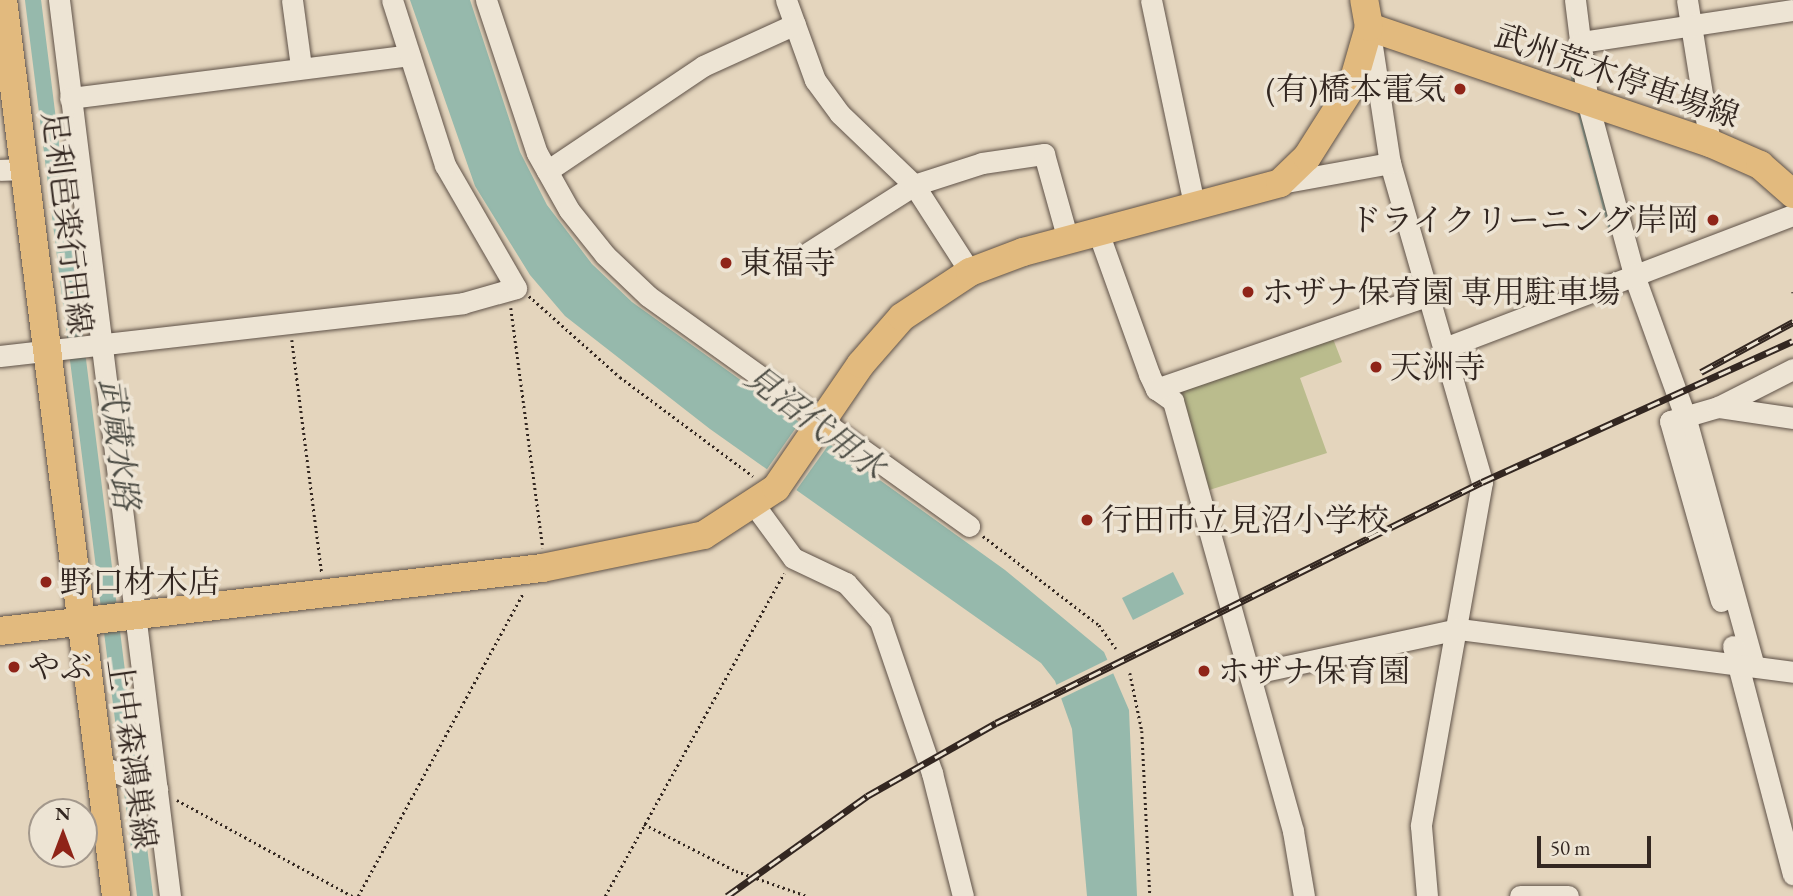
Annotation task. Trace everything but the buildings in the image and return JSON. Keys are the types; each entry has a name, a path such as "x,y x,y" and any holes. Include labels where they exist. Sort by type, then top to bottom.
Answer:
{"main road":[{"name":"足利邑楽行田線","path":"3,0 12,169 54,349 79,622"},
{"path":"0,631 536,569 674,545 767,495 902,317 970,272 1068,240 1280,183 1307,157 1352,86 1369,27 1364,0"},
{"name":"武州荒木停車場線","path":"1369,27 1588,104 1710,143 1760,164 1793,194"},
{"name":"上中森鴻巣線","path":"79,622 106,766 116,896"}],"street":[{"path":"59,0 98,344 170,896"},
{"path":"292,0 301,67"},
{"path":"0,356 289,323 513,291 445,164 392,0"},
{"path":"486,0 547,172 577,222 629,279 968,526"},
{"path":"786,0 815,80 840,114 914,186 970,272"},
{"path":"1151,0 1195,208"},
{"path":"1574,0 1588,104 1635,278 1685,416"},
{"path":"1688,0 1710,143"},
{"path":"1581,42 1793,10"},
{"path":"547,172 704,66 795,24"},
{"path":"1369,27 1390,163 1447,347 1482,482 1459,629 1421,826 1427,896"},
{"path":"70,98 409,55"},
{"path":"809,252 914,186 982,163 1044,154 1068,240"},
{"path":"1280,183 1390,163"},
{"path":"1447,347 1635,278 1793,215"},
{"path":"1098,232 1164,395 1250,674 1304,896"},
{"path":"1164,395 1429,295"},
{"path":"1793,369 1718,407 1670,421 1746,665 1793,874"},
{"path":"1718,407 1793,418"},
{"path":"767,495 793,558 846,583 880,621 928,761 963,896"},
{"path":"1250,674 1459,629 1793,672"},
{"path":"106,766 154,787"},
{"path":"1520,896 1568,896"}],"path":[{"path":"513,291 767,495"},
{"path":"358,896 536,569 513,291"},
{"path":"289,323 323,583"},
{"path":"968,526 1100,625 1116,648"},
{"path":"605,896 793,558"},
{"path":"1130,673 1142,731 1150,896"},
{"path":"154,787 352,896"},
{"path":"644,824 736,871 807,896"}],"green space":[{"path":"1330,331 1342,362 1300,378 1327,453 1203,492 1173,388"}],"shaded area":[{"path":"410,0 470,0 520,152 547,205 592,264 632,302 1005,570 1104,652 1129,710 1137,896 1087,896 1072,729 1055,681 1041,663 710,429 565,316 530,275 475,186"},
{"path":"1173,572 1184,594 1133,620 1122,598"}],"pier":[{"path":"802,419 832,440 795,492 765,472"},
{"path":"1111,658 1118,671 1060,699 1054,686"}],"waterway":[{"name":"武蔵水路","path":"33,0 145,896"},
{"path":"1573,67 1574,86"},
{"path":"1579,108 1612,232"}],"railway":[{"path":"1701,372 1793,322"},
{"path":"727,896 867,796 996,723 1482,482 1793,341"}],"place":[{"name":"(有)橋本電気","path":"1460,89"},
{"name":"ドライクリーニング岸岡","path":"1713,220"},
{"name":"東福寺","path":"726,263"},
{"name":"ホザナ保育園 専用駐車場","path":"1248,292"},
{"name":"天洲寺","path":"1376,367"},
{"name":"行田市立見沼小学校","path":"1087,520"},
{"name":"野口材木店","path":"46,582"},
{"name":"やぶ","path":"14,667"},
{"name":"ホザナ保育園","path":"1204,671"}],"water label":[{"name":"見沼代用水","path":"815,422"}]}
